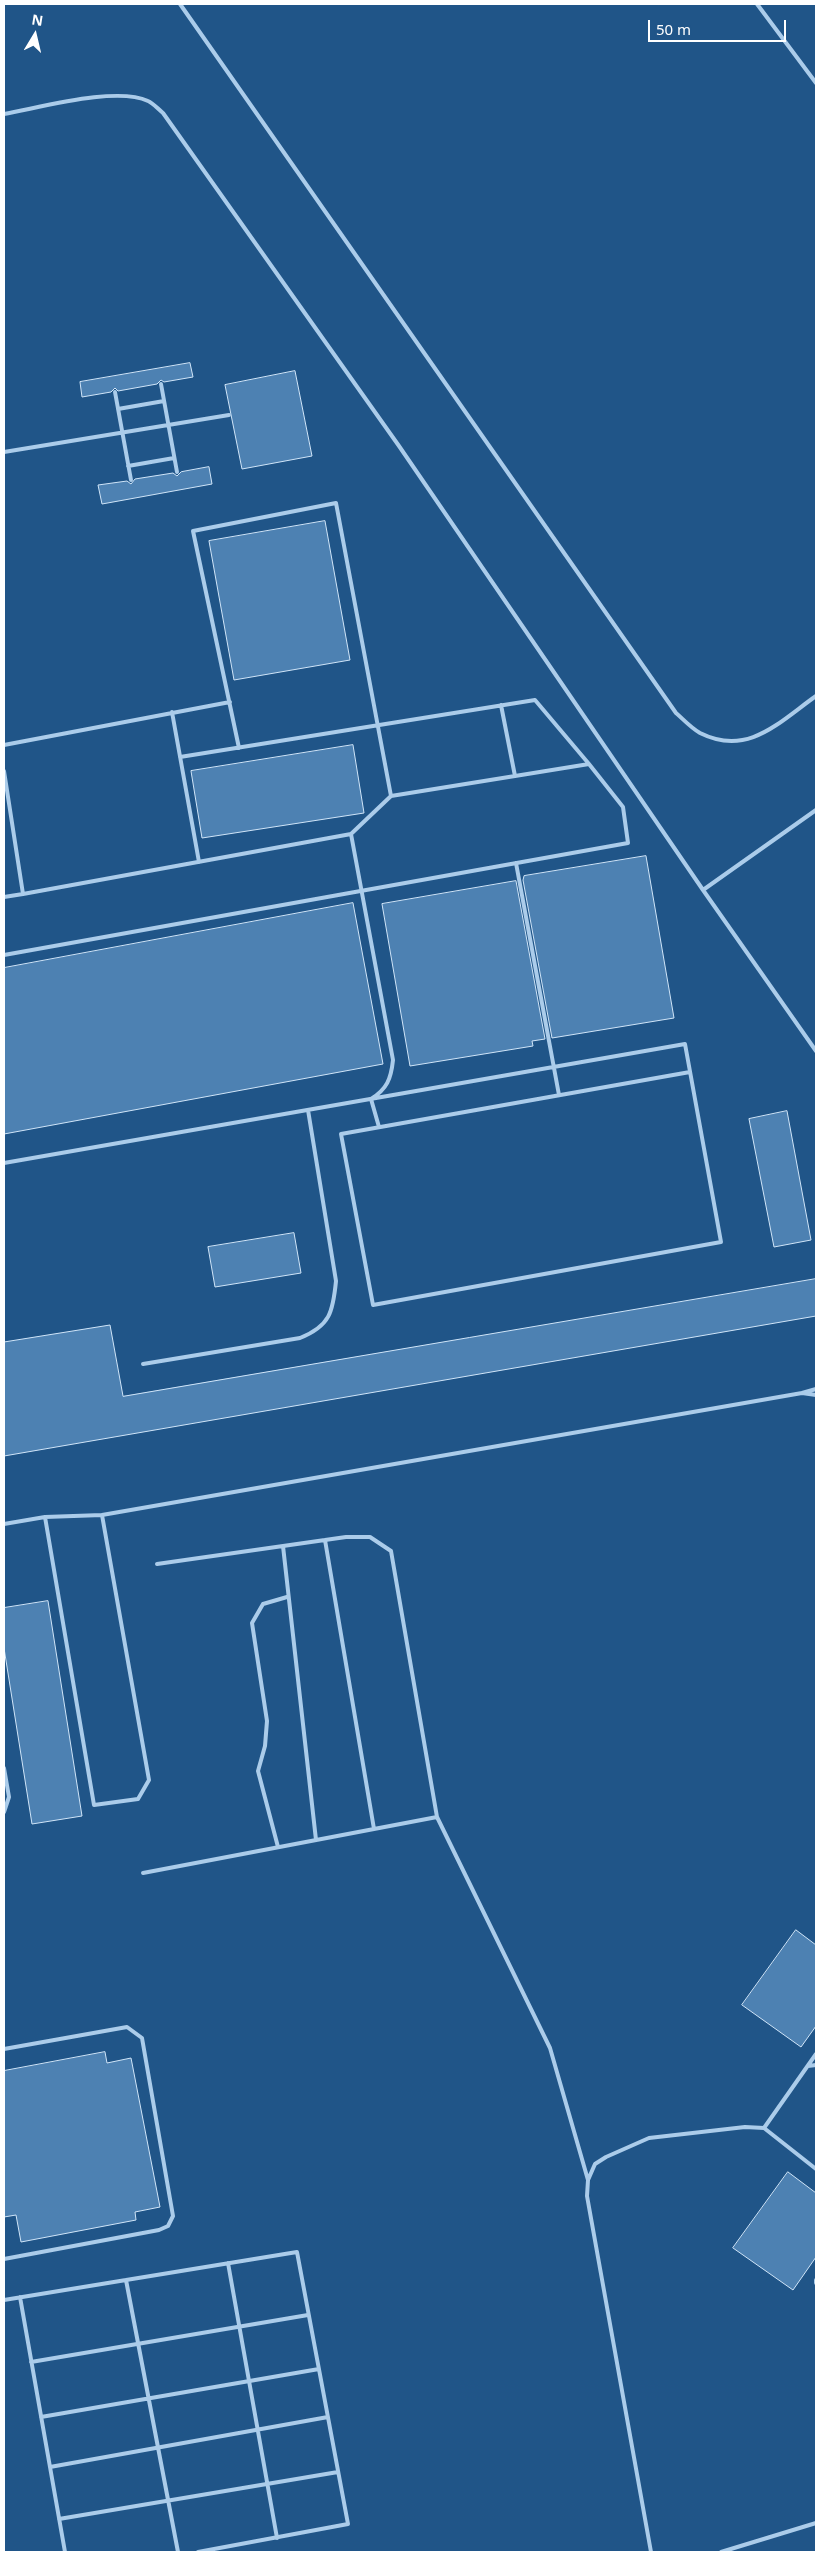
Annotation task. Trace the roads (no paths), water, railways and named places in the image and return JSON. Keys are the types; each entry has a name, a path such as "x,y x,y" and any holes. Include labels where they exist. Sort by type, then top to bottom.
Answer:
{"lane":[{"path":"180,4 676,713 698,732 716,740 737,741 756,738 816,696"},
{"path":"757,4 816,83"},
{"path":"4,114 108,96 130,96 148,101 163,113 399,446 703,890 816,1051"},
{"path":"161,384 177,472"},
{"path":"114,392 131,480"},
{"path":"118,409 164,401"},
{"path":"4,452 229,415"},
{"path":"128,466 174,458"},
{"path":"240,748 193,532 336,503 391,796"},
{"path":"4,955 628,843 623,807 534,700 180,757"},
{"path":"4,745 230,702"},
{"path":"500,704 515,776"},
{"path":"172,712 199,862"},
{"path":"4,897 351,834 391,796 589,764"},
{"path":"4,771 23,894"},
{"path":"703,890 816,810"},
{"path":"351,834 393,1060 391,1079 382,1092 371,1099"},
{"path":"516,863 559,1095"},
{"path":"4,1163 685,1044 721,1242 373,1305 341,1134 690,1072"},
{"path":"371,1099 379,1127"},
{"path":"143,1364 300,1338 316,1332 326,1322 334,1302 336,1281 308,1110"},
{"path":"4,1524 45,1517 102,1515 802,1393 816,1389"},
{"path":"802,1393 816,1394"},
{"path":"45,1517 94,1805 138,1799 149,1780 102,1515"},
{"path":"157,1564 326,1540 370,1537 391,1551 438,1817 550,2048 588,2180 587,2196 651,2552"},
{"path":"326,1540 374,1829"},
{"path":"283,1546 287,1598 316,1840"},
{"path":"278,1847 258,1771 265,1746 267,1721 252,1623 263,1604 287,1598"},
{"path":"4,1768 9,1797 4,1812"},
{"path":"142,1873 438,1817"},
{"path":"4,2050 127,2027 136,2032 142,2038 173,2216 168,2226 158,2230 4,2259"},
{"path":"764,2128 816,2054"},
{"path":"808,2066 816,2065"},
{"path":"588,2180 595,2164 606,2157 650,2138 745,2127 764,2128 816,2169"},
{"path":"4,2300 296,2252 348,2524 198,2552"},
{"path":"228,2263 277,2538"},
{"path":"126,2280 178,2552"},
{"path":"20,2297 65,2552"},
{"path":"31,2362 308,2315"},
{"path":"41,2417 319,2369"},
{"path":"50,2467 328,2417"},
{"path":"59,2518 338,2472"},
{"path":"721,2552 816,2523"}]}
